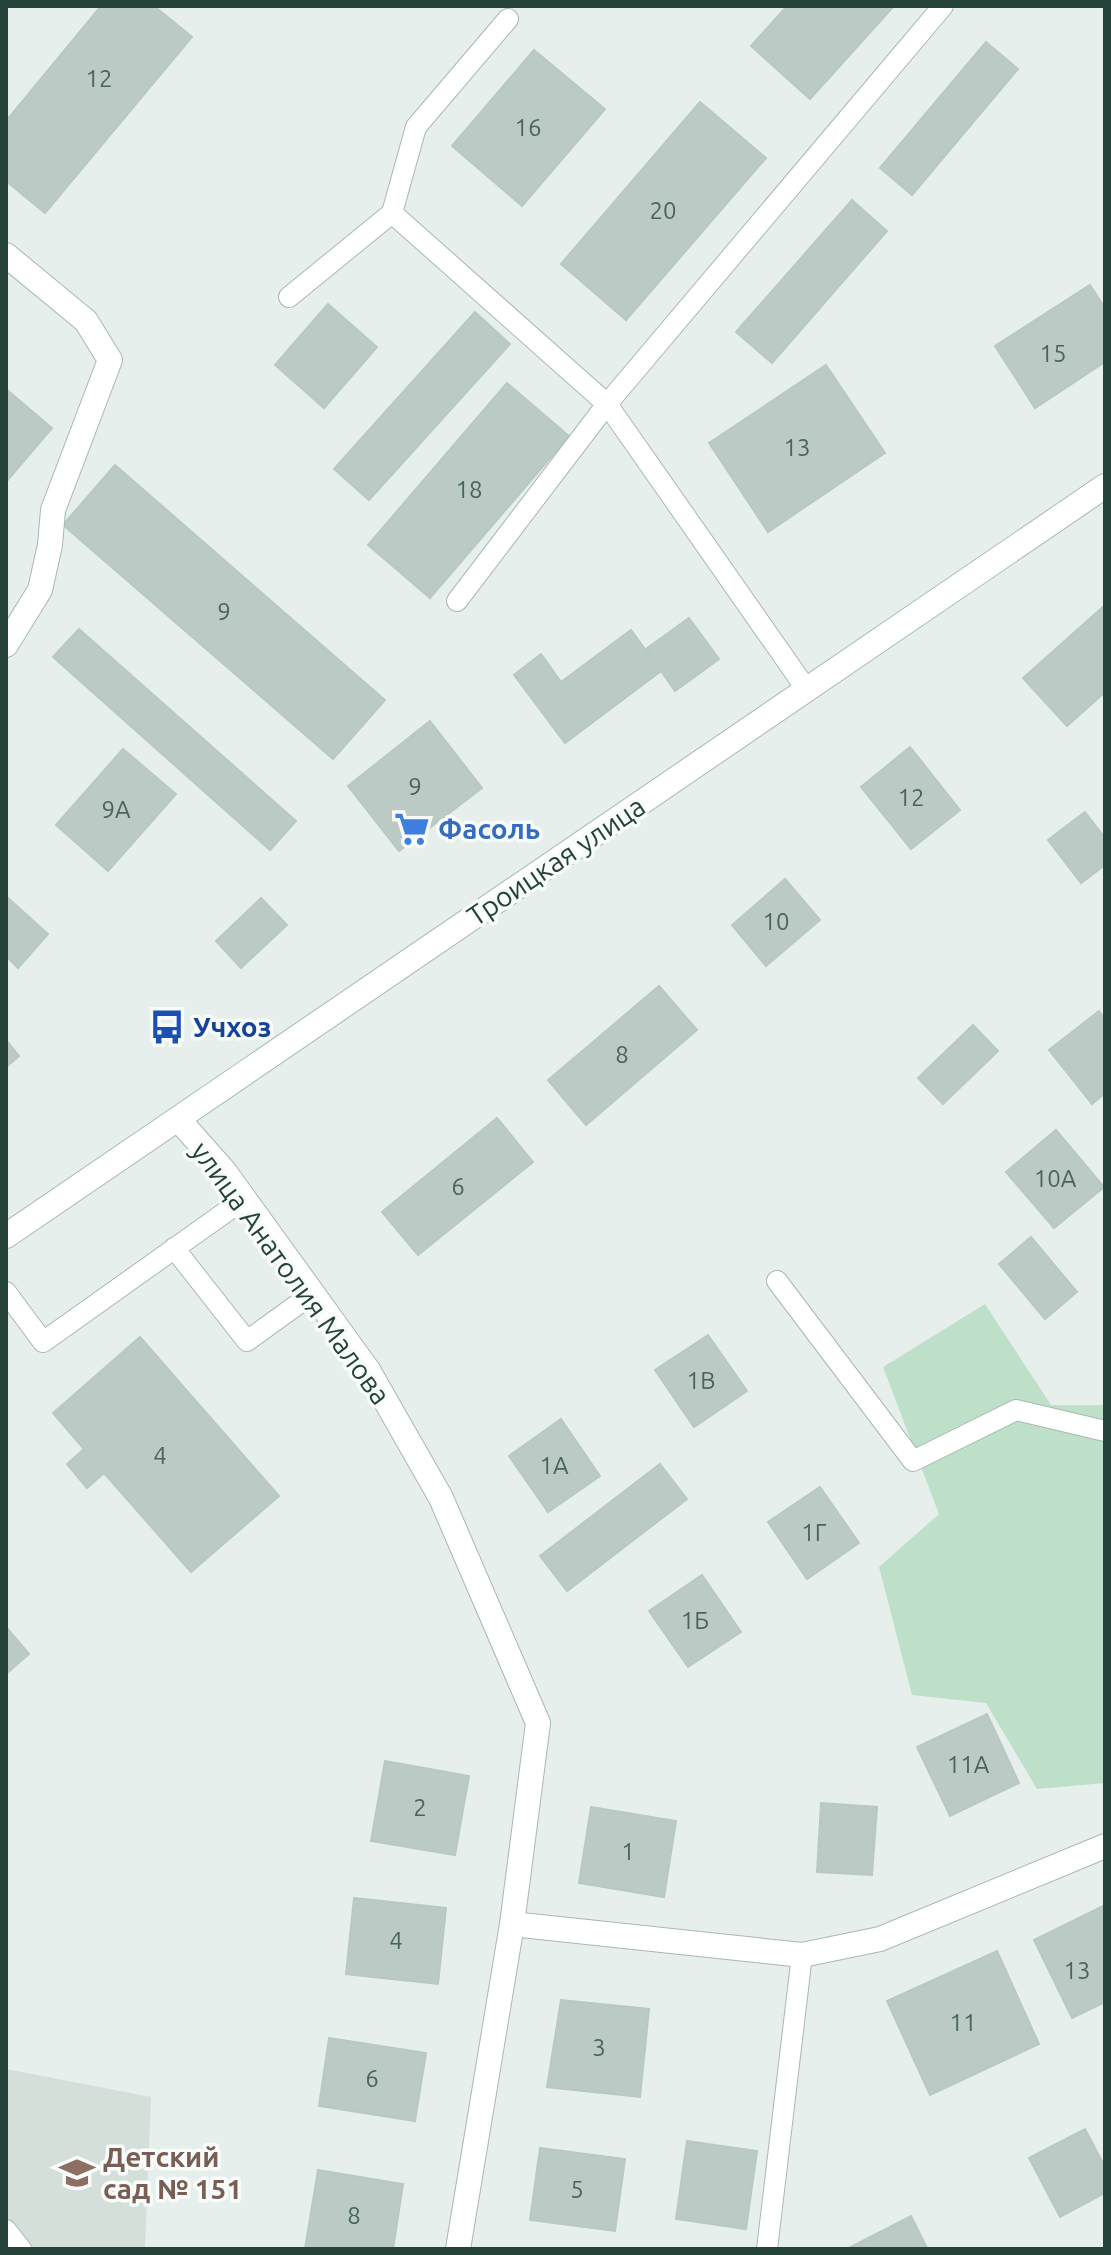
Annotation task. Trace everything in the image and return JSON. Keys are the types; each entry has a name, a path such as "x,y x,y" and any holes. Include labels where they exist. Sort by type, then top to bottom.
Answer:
{"street":[{"path":"6,255 86,321 110,360 53,510 50,545 40,590 6,645"},
{"name":"Троицкая улица","path":"6,1236 1105,486"},
{"name":"улица Анатолия Малова","path":"178,1119 225,1172 368,1370 441,1498 538,1723 512,1924 458,2249"},
{"path":"512,1924 802,1955 880,1939 1105,1846"}],"lane":[{"path":"457,601 607,404 943,6"},
{"path":"289,297 392,213 416,127 508,19"},
{"path":"392,213 607,404 807,690"},
{"path":"6,1292 43,1342 244,1199"},
{"path":"174,1248 247,1341 312,1294"},
{"path":"777,1281 913,1461 1016,1410 1105,1431"},
{"path":"767,2249 802,1955"},
{"path":"6,2230 21,2249"}],"shaded area":[{"name":"Детский сад № 151","path":"6,2069 151,2097 147,2249 6,2249"}],"green space":[{"path":"985,1304 1051,1405 1105,1405 1105,1783 1037,1789 986,1703 912,1695 879,1567 939,1514 883,1367"}],"building":[{"path":"101,6 154,6 192,37 45,213 6,181 6,121"},
{"path":"787,6 894,6 810,99 751,46"},
{"path":"986,42 1018,69 912,195 880,168"},
{"path":"534,50 605,109 522,206 452,146"},
{"path":"700,102 766,158 626,320 561,264"},
{"path":"852,200 887,231 772,363 736,332"},
{"path":"1090,285 1105,308 1105,362 1035,408 995,346"},
{"path":"328,304 377,347 324,408 275,365"},
{"path":"475,312 510,344 369,500 334,469"},
{"path":"826,365 885,453 768,532 709,443"},
{"path":"507,383 569,436 430,598 368,545"},
{"path":"6,389 52,428 6,482"},
{"path":"115,465 385,700 333,759 63,525"},
{"path":"1105,605 1105,692 1067,726 1023,678"},
{"path":"689,618 719,659 675,691 646,649"},
{"path":"79,629 296,821 270,850 53,657"},
{"path":"631,630 661,671 565,743 514,675 541,654 561,682"},
{"path":"430,721 482,788 399,851 348,786"},
{"path":"910,747 960,810 911,849 861,787"},
{"path":"123,749 176,794 108,871 56,825"},
{"path":"1085,812 1105,838 1105,865 1081,883 1048,840"},
{"path":"785,879 820,920 766,966 732,925"},
{"path":"8,898 48,934 18,968 6,956"},
{"path":"261,898 287,925 241,968 216,941"},
{"path":"659,986 697,1030 586,1125 548,1080"},
{"path":"1099,1011 1105,1019 1105,1093 1092,1104 1049,1050"},
{"path":"973,1025 998,1051 943,1104 918,1078"},
{"path":"6,1040 19,1056 6,1067"},
{"path":"497,1118 533,1162 418,1255 382,1212"},
{"path":"1056,1130 1104,1187 1054,1228 1006,1172"},
{"path":"1031,1237 1077,1292 1045,1319 999,1264"},
{"path":"708,1335 747,1391 694,1427 655,1370"},
{"path":"140,1337 279,1496 191,1572 104,1473 87,1488 67,1464 84,1449 53,1413"},
{"path":"561,1419 600,1476 548,1512 509,1456"},
{"path":"660,1464 687,1499 567,1591 540,1556"},
{"path":"820,1487 859,1543 807,1579 768,1522"},
{"path":"702,1575 741,1632 688,1667 649,1611"},
{"path":"6,1627 29,1654 6,1674"},
{"path":"987,1714 1019,1783 950,1816 917,1747"},
{"path":"385,1761 469,1776 455,1855 371,1841"},
{"path":"821,1803 877,1807 872,1875 817,1872"},
{"path":"591,1807 676,1821 664,1897 579,1883"},
{"path":"354,1898 446,1908 438,1984 346,1974"},
{"path":"1105,1905 1105,2002 1072,2018 1034,1940"},
{"path":"997,1951 1039,2044 930,2095 887,2001"},
{"path":"561,2000 649,2009 640,2097 547,2087"},
{"path":"329,2038 426,2053 415,2121 319,2106"},
{"path":"1085,2129 1105,2167 1105,2193 1060,2217 1029,2158"},
{"path":"687,2141 757,2151 746,2229 676,2219"},
{"path":"540,2148 625,2159 615,2231 530,2220"},
{"path":"318,2170 403,2184 393,2249 305,2249"},
{"path":"911,2216 927,2248 847,2249"}],"place":[{"name":"Фасоль","path":"412,829"},
{"name":"Учхоз","path":"167,1027"},
{"name":"Детский сад № 151","path":"77,2173"}]}
